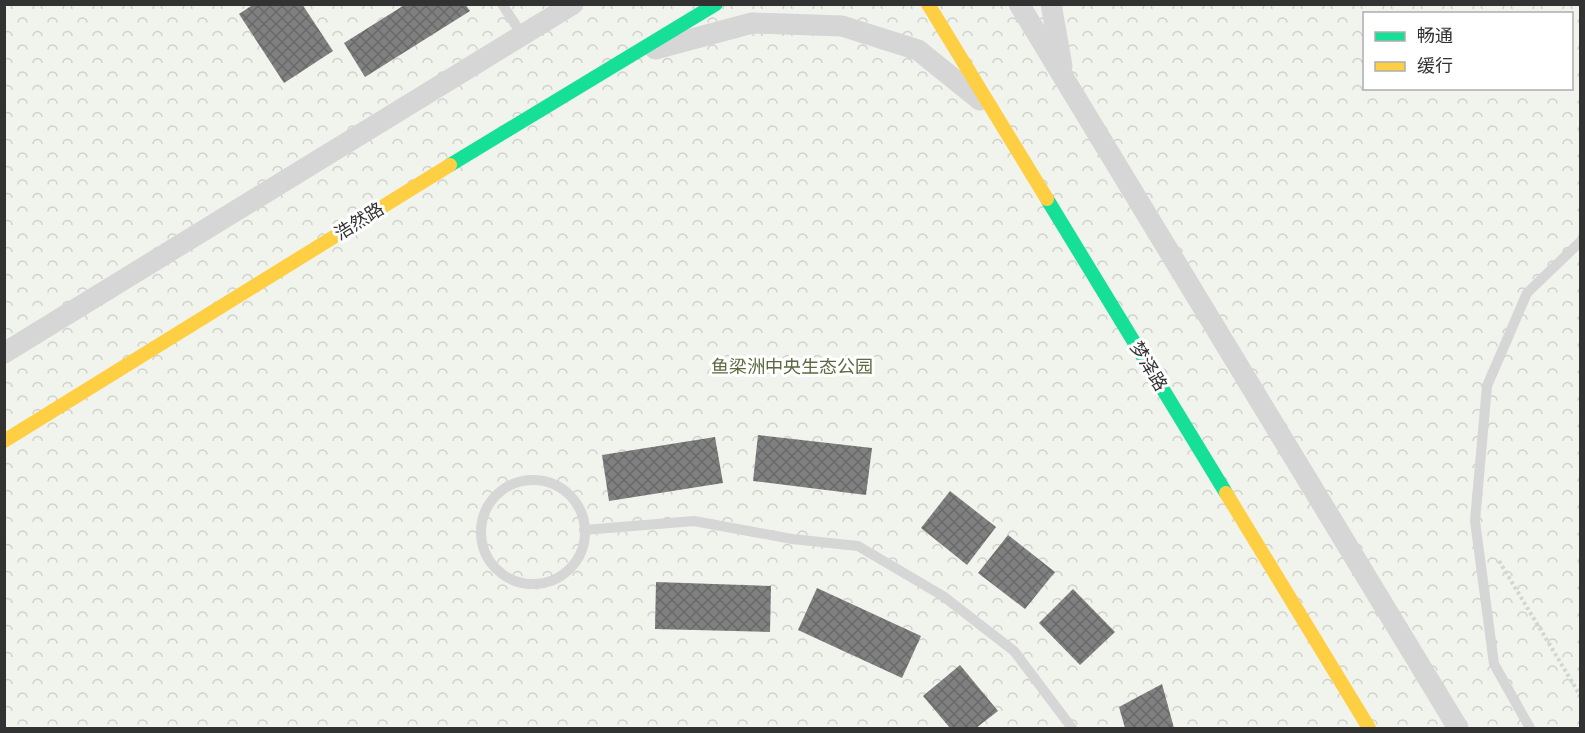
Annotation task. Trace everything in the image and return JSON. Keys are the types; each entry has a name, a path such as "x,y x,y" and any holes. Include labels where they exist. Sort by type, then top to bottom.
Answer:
{"street":[{"path":"4,353 573,4"},
{"name":"浩然路","path":"4,441 716,4"},
{"name":"梦泽路","path":"928,4 1369,729"},
{"path":"1019,4 1458,729"},
{"path":"1051,4 1064,78"},
{"path":"628,57 752,23 842,26 918,50 994,112"}],"lane":[{"path":"502,4 523,36"},
{"path":"1530,729 1494,664 1475,522 1487,386 1527,293 1581,242"},
{"path":"524,480 542,480 558,486 572,498 581,513 584,530 583,546 570,567 549,581 532,584 515,581 489,560 482,544 481,528 485,511 494,496 508,485 524,480"},
{"path":"584,530 693,521 792,539 858,546 943,596 1014,651 1072,729"}],"path":[{"path":"1494,552 1581,694"}],"green space":[{"name":"鱼梁洲中央生态公园","path":"5,5 1580,5 1580,728 5,728"}],"building":[{"path":"254,4 302,4 333,51 284,83 239,14"},
{"path":"406,4 465,4 470,11 365,77 344,43"},
{"path":"758,435 872,448 866,495 753,481"},
{"path":"715,437 723,483 609,501 602,455"},
{"path":"950,491 996,527 967,565 921,528"},
{"path":"1008,535 1055,572 1025,609 978,573"},
{"path":"656,582 771,586 770,632 655,629"},
{"path":"817,588 921,636 902,678 798,630"},
{"path":"1073,589 1115,632 1080,665 1039,623"},
{"path":"960,665 998,711 976,728 950,728 923,696"},
{"path":"1162,684 1174,728 1125,728 1119,707"}],"traffic: fast":[{"path":"450,165 716,4"},
{"path":"1047,199 1226,493"}],"traffic: slow":[{"path":"928,4 1047,199"},
{"path":"4,441 450,165"},
{"path":"1226,493 1369,728"}]}
